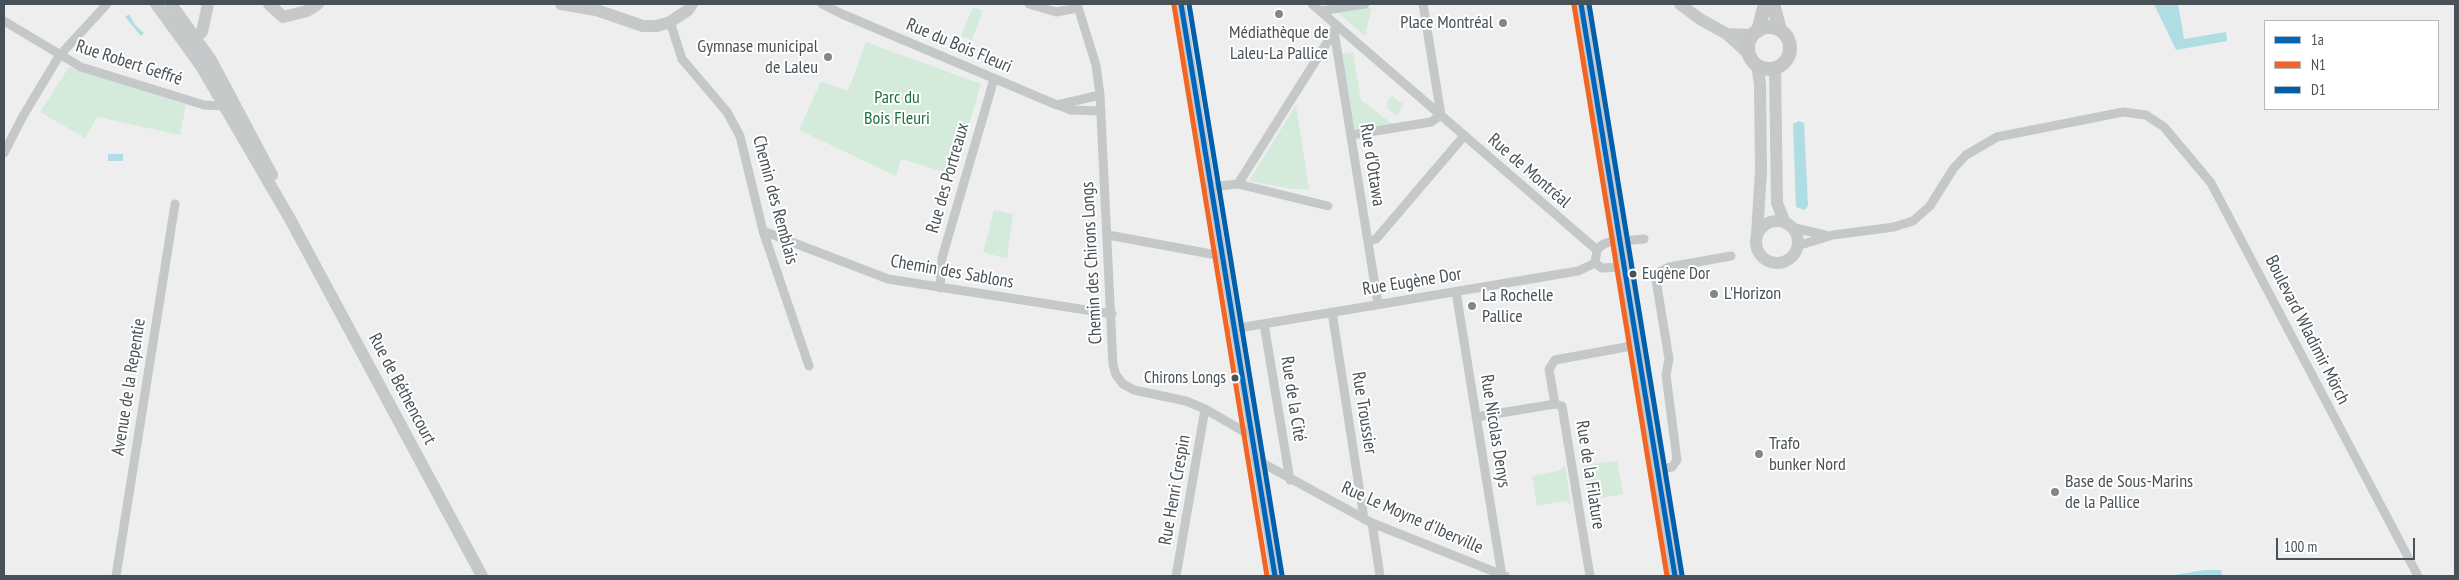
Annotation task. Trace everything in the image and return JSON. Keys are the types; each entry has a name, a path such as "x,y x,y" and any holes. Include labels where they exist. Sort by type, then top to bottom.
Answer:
{"main road":[{"path":"1765,4 1750,42 1753,60 1769,69 1775,68 1786,60 1789,54 1789,41 1780,30 1773,4"},
{"path":"1755,33 1767,27 1780,30"}],"street":[{"path":"4,153 23,116 60,56 107,4"},
{"name":"Rue de Béthencourt","path":"156,4 211,60 276,183 290,219"},
{"name":"Rue de Béthencourt","path":"171,4 221,101 290,219 482,576"},
{"path":"191,41 202,32 208,4"},
{"path":"269,4 283,17 297,9 318,4"},
{"path":"561,4 596,10 643,26 657,26 670,22 688,10 692,4"},
{"name":"Rue du Bois Fleuri","path":"822,4 1057,105 1071,110 1101,111"},
{"path":"1029,4 1056,12 1077,6"},
{"path":"1181,4 1274,576"},
{"name":"Rue de Montréal","path":"1312,4 1336,28 1441,115 1597,250"},
{"path":"1320,11 1366,4"},
{"path":"1351,135 1431,122 1441,115 1423,4"},
{"path":"1581,4 1675,576"},
{"path":"1680,4 1700,19 1727,34 1753,60 1760,84 1757,248 1760,254 1770,262 1788,259 1797,246 1797,239 1777,203 1775,68"},
{"name":"Chemin des Chirons Longs","path":"1077,6 1096,65 1100,95 1113,366 1116,375 1123,384 1152,395 1186,401 1205,409 1245,432 1250,432"},
{"name":"Rue Robert Geffré","path":"4,21 81,67 204,104 221,101"},
{"name":"Chemin des Remblais","path":"670,22 682,59 727,112 740,136 763,231 809,366"},
{"path":"1238,184 1336,28"},
{"name":"Rue d'Ottawa","path":"1336,28 1378,304"},
{"path":"1727,34 1755,33"},
{"name":"Rue des Portreaux","path":"940,288 942,258 994,79"},
{"path":"1057,105 1100,95"},
{"path":"221,101 226,98 268,175 276,183"},
{"name":"Boulevard Wladimir Mörch","path":"1833,235 1894,227 1913,221 1930,206 1953,168 1966,155 1997,137 2123,112 2146,115 2164,126 2211,183 2418,576"},
{"path":"1368,241 1376,239 1464,136"},
{"path":"1210,187 1238,184 1328,206"},
{"name":"Avenue de la Repentie","path":"116,576 175,204"},
{"path":"1757,235 1761,229 1772,222 1816,234 1833,235"},
{"name":"Chemin des Sablons","path":"763,231 888,279 1112,314"},
{"path":"1108,235 1222,256"},
{"path":"1797,246 1833,235"},
{"path":"1624,267 1602,268 1595,263 1597,250 1602,245 1644,239"},
{"path":"1658,470 1672,467 1677,460 1666,375 1669,359 1656,280 1659,272 1669,266 1732,256"},
{"name":"Rue Eugène Dor","path":"1234,329 1578,271 1595,263"},
{"name":"Rue Nicolas Denys","path":"1456,292 1503,576"},
{"name":"Rue Troussier","path":"1332,312 1368,521 1380,576"},
{"name":"Rue de la Cité","path":"1264,324 1290,480"},
{"path":"1555,404 1549,369 1555,360 1637,345"},
{"name":"Rue de la Filature","path":"1476,417 1555,404 1562,406 1590,576"},
{"name":"Rue Henri Crespin","path":"1176,576 1205,409"},
{"name":"Rue Le Moyne d'Iberville","path":"1255,459 1290,480 1368,521 1503,576"}],"green space":[{"path":"973,7 983,11 972,40 961,36"},
{"path":"1372,7 1365,36 1338,13"},
{"name":"Parc du Bois Fleuri","path":"866,42 981,84 954,175 901,159 896,176 799,130 821,81 848,91"},
{"path":"1353,52 1361,100 1392,124 1355,130 1342,54"},
{"path":"69,67 186,105 180,135 97,117 85,138 40,112"},
{"path":"1392,96 1403,104 1399,114 1395,115 1387,108 1388,100"},
{"path":"1296,105 1309,189 1292,189 1249,181"},
{"path":"994,210 1013,214 1007,259 983,252"},
{"path":"1617,461 1623,494 1588,500 1583,465"},
{"path":"1565,466 1571,504 1563,501 1537,506 1532,476 1559,471"}],"water":[{"path":"2154,4 2178,4 2184,39 2226,32 2227,41 2176,50"},
{"path":"129,14 135,25 144,33 141,36 125,17"},
{"path":"1799,121 1804,123 1808,205 1805,210 1796,207 1793,124"},
{"path":"108,154 123,154 123,161 108,161"},
{"path":"2205,570 2221,570 2222,576 2168,576"}],"transit line":[{"name":"1a","path":"1181,4 1275,576"},
{"name":"D1","path":"1189,4 1282,575"},
{"name":"1a","path":"1581,4 1675,576"},
{"name":"D1","path":"1589,4 1682,575"},
{"name":"N1","path":"1174,5 1267,576"},
{"name":"N1","path":"1574,5 1667,576"}],"place":[{"name":"Médiathèque de Laleu-La Pallice","path":"1279,14"},
{"name":"Place Montréal","path":"1503,23"},
{"name":"Gymnase municipal de Laleu","path":"828,57"},
{"name":"Eugène Dor","path":"1633,274"},
{"name":"L'Horizon","path":"1714,294"},
{"name":"La Rochelle Pallice","path":"1472,306"},
{"name":"Chirons Longs","path":"1235,378"},
{"name":"Trafo bunker Nord","path":"1759,454"},
{"name":"Base de Sous-Marins de la Pallice","path":"2055,492"}]}
